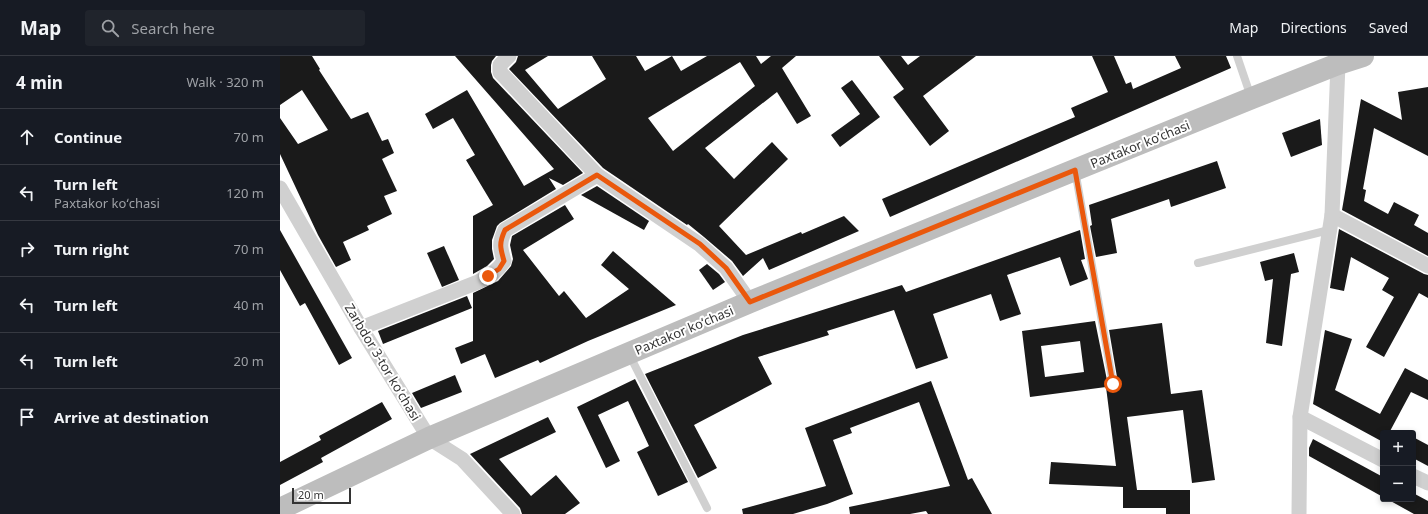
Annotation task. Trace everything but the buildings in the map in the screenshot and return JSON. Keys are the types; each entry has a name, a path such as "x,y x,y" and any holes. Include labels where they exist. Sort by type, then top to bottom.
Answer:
{"main road":[{"name":"Paxtakor koʻchasi","path":"280,509 429,438 750,302 1344,60 1363,56"}],"street":[{"path":"509,56 500,65 500,72 597,175 700,244 726,268 750,302"},
{"path":"1300,514 1300,417 1331,222 1344,60"},
{"path":"361,328 478,282 499,269 504,261 500,239 505,230 597,175"},
{"name":"Zarbdor 3-tor koʼchasi","path":"280,188 361,328 429,438 462,459 513,514"},
{"path":"1331,222 1428,266"},
{"path":"1300,417 1380,458"},
{"path":"1416,477 1428,483"}],"lane":[{"path":"1237,56 1252,98"},
{"path":"1075,170 1113,384"},
{"path":"1198,263 1331,222"},
{"path":"629,354 707,508"}],"route":[{"path":"488,276 499,269 504,261 500,239 505,230 597,175 700,244 726,268 750,302 1075,170 1113,384"}]}
